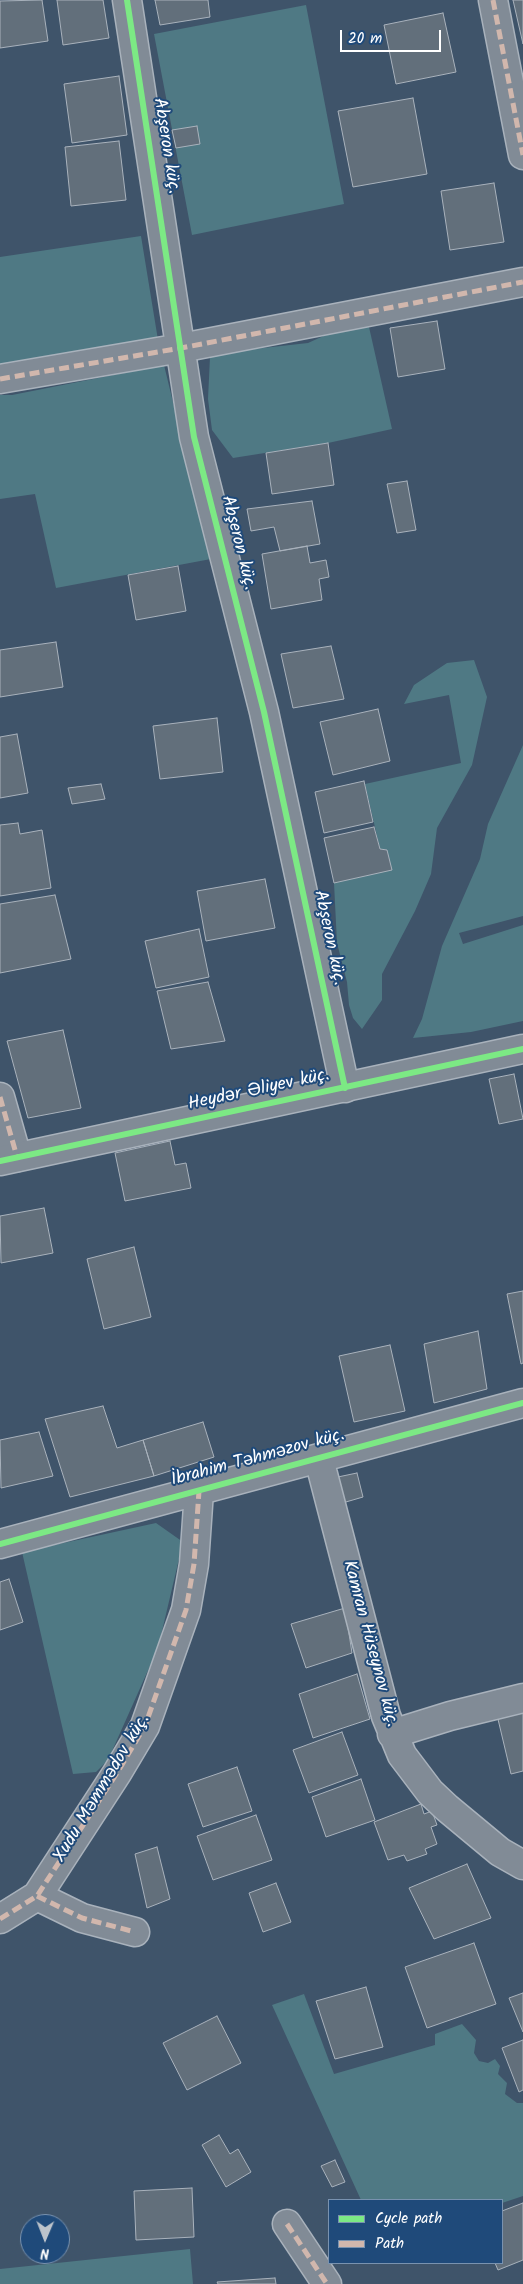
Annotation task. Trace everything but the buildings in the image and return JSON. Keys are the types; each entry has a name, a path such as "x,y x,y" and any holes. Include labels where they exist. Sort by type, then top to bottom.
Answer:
{"street":[{"name":"Abşeron küç.","path":"127,0 194,437 264,712 344,1088"},
{"path":"493,0 523,155"},
{"path":"0,380 181,348 523,282"},
{"name":"Heydər Əliyev küç.","path":"8,1159 523,1049"},
{"path":"0,1097 8,1159"},
{"name":"İbrahim Təhməzov küç.","path":"0,1544 523,1403"},
{"name":"Kamran Hüseynov küç.","path":"319,1459 386,1716 402,1755 430,1792 500,1852 523,1865"},
{"name":"Xudu Məmmədov küç.","path":"0,1919 37,1896 117,1773 144,1726 186,1610 194,1564 199,1490"},
{"path":"392,1734 450,1716 523,1698"},
{"path":"37,1896 82,1918 135,1932"},
{"path":"287,2224 327,2284"}],"green space":[{"path":"306,5 344,204 192,235 154,34"},
{"path":"141,236 158,340 0,366 0,257"},
{"path":"369,327 392,429 328,443 233,458 212,430 208,399 210,357 236,351 308,343 341,328"},
{"path":"164,365 211,559 56,588 35,494 0,499 0,395 12,395"},
{"path":"474,660 487,697 472,765 437,828 431,874 415,911 382,974 382,1000 362,1029 353,1018 349,1005 347,982 337,943 334,883 391,869 387,850 380,849 365,784 461,763 449,695 404,704 414,685 447,663"},
{"path":"523,745 523,916 459,933 463,944 523,925 523,1021 471,1032 413,1038 422,1019 442,946 480,859 488,824"},
{"path":"156,1523 183,1542 158,1648 108,1760 96,1772 73,1774 22,1552"},
{"path":"304,1994 334,2074 435,2045 435,2034 462,2024 476,2040 474,2053 479,2061 488,2063 495,2059 500,2066 498,2074 507,2083 505,2094 517,2103 523,2103 523,2196 503,2203 503,2199 361,2199 272,2005"},
{"path":"190,2249 193,2284 0,2284 0,2269 48,2264 70,2264 70,2262"}],"marked path":[{"path":"493,0 523,155"},
{"path":"0,379 181,348 523,282"},
{"path":"0,1097 17,1157"},
{"path":"0,1919 37,1896 117,1773 145,1726 186,1610 194,1564 199,1491"},
{"path":"37,1896 82,1918 135,1932"},
{"path":"287,2224 327,2284"}],"cycle path":[{"path":"127,0 194,437 264,712 345,1088"},
{"path":"0,1161 523,1049"},
{"path":"0,1544 523,1403"}]}
